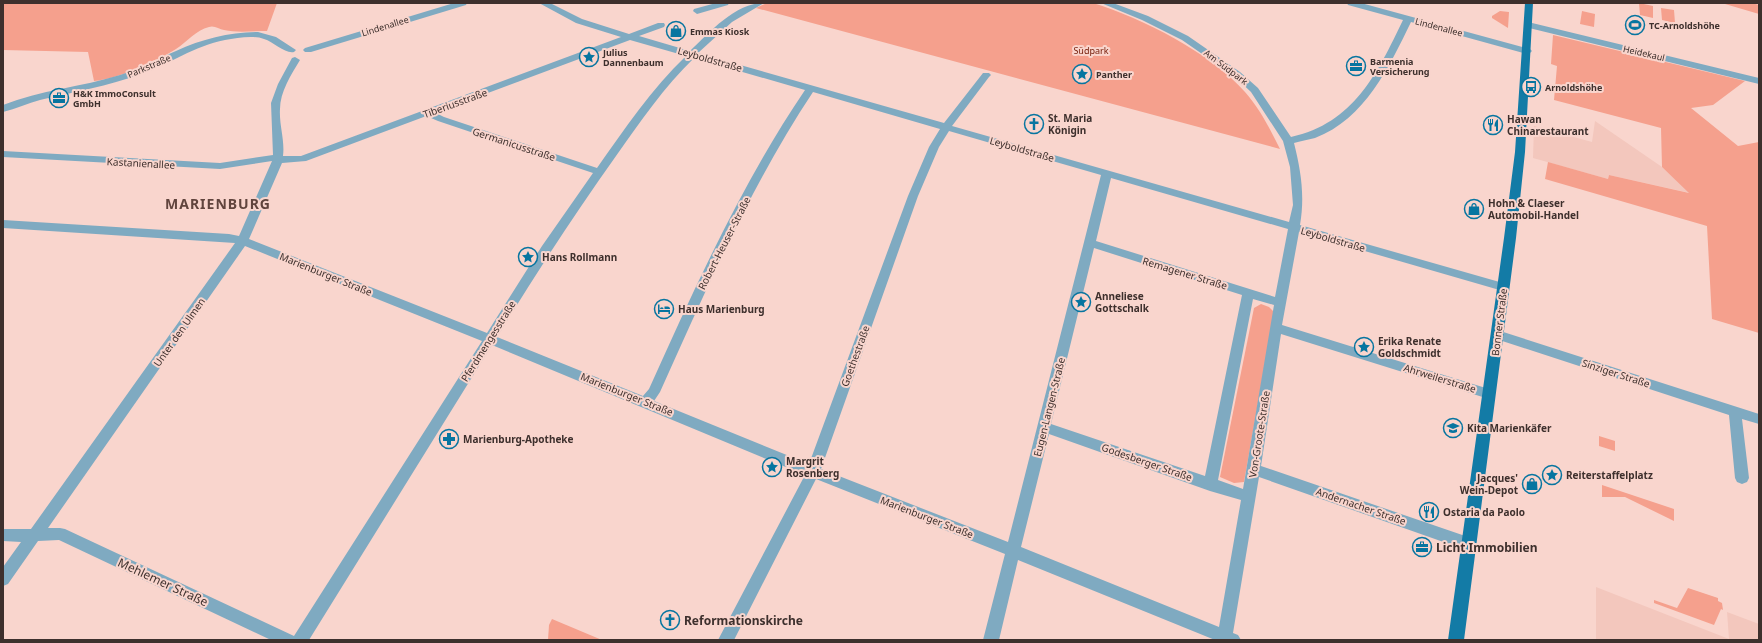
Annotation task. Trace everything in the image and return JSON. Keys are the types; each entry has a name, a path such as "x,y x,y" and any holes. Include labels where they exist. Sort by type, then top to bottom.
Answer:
{"main road":[{"name":"Bonner Straße","path":"1456,640 1520,152 1529,3"}],"street":[{"name":"Lindenallee","path":"293,55 306,56 308,50 463,3"},
{"name":"Leyboldstraße","path":"543,3 579,21 631,37 1503,287"},
{"path":"697,11 725,3"},
{"path":"692,54 729,20 760,3"},
{"name":"Am Südpark","path":"1105,3 1169,29 1196,45 1237,74 1255,90 1288,141 1295,167 1298,187 1298,205 1293,227"},
{"name":"Lindenallee","path":"1351,3 1527,51"},
{"path":"1288,141 1310,137 1329,129 1346,116 1360,101 1380,71 1408,19"},
{"path":"631,37 661,25"},
{"name":"Heidekaul","path":"1528,25 1759,81"},
{"name":"Parkstraße","path":"3,109 26,100 82,88 126,76 141,71 189,48 227,38 254,34 265,35 274,39 293,55"},
{"name":"Tiberiusstraße","path":"278,159 302,159 631,37"},
{"name":"Pferdmengesstraße","path":"300,640 546,249 599,172 658,91 692,54"},
{"name":"Unter den Ulmen","path":"3,579 243,241 278,159 280,149 275,109 279,93 293,55"},
{"name":"Goethestraße","path":"726,640 813,472 913,196 934,147 955,114 986,75"},
{"name":"Robert-Heuser-Straße","path":"646,402 654,392 727,235 770,154 811,88"},
{"name":"Germanicusstraße","path":"432,111 434,116 441,119 599,172"},
{"name":"Kastanienallee","path":"3,154 212,166 236,165 270,158 278,159"},
{"name":"Eugen-Langen-Straße","path":"991,640 1107,173"},
{"name":"Marienburger Straße","path":"3,224 229,238 243,241 646,402 813,472 1014,551 1227,639"},
{"name":"Von-Groote-Straße","path":"1227,639 1293,227"},
{"name":"Remagener Straße","path":"1090,243 1280,303"},
{"path":"1210,484 1248,292"},
{"name":"Ahrweilerstraße","path":"1276,328 1489,394"},
{"name":"Sinziger Straße","path":"1497,335 1759,419"},
{"path":"1735,411 1742,478"},
{"name":"Godesberger Straße","path":"1044,427 1249,497"},
{"name":"Andernacher Straße","path":"1254,469 1469,544"},
{"name":"Mehlemer Straße","path":"3,535 17,536 60,534 288,640"}],"shaded area":[{"path":"1595,121 1662,167 1690,193 1609,175 1608,179 1533,158 1534,126 1592,142"},
{"path":"1596,587 1729,639 1727,612 1759,624 1759,640 1596,640"}],"green space":[{"path":"3,3 277,3 267,31 245,32 209,27 196,33 176,49 158,59 114,77 94,81 88,52 3,50"},
{"name":"Südpark","path":"767,3 1093,3 1154,27 1175,38 1214,64 1245,92 1264,119 1280,149 756,8"},
{"path":"1639,3 1653,6 1653,18 1640,15"},
{"path":"1668,3 1752,3 1759,5 1759,14 1725,4"},
{"path":"1661,8 1674,10 1675,23 1662,20"},
{"path":"1500,11 1509,12 1508,28 1492,18 1492,16"},
{"path":"1582,11 1595,14 1594,27 1580,24"},
{"path":"1553,35 1745,81 1713,105 1691,108 1738,146 1759,142 1759,333 1712,319 1707,226 1545,179 1548,162 1608,179 1609,175 1689,193 1662,167 1661,128 1554,100 1557,66 1551,64"},
{"path":"1261,304 1269,307 1274,312 1244,482 1234,483 1220,477 1254,308"},
{"path":"1599,436 1615,441 1615,451 1599,446"},
{"path":"1602,485 1674,509 1674,521 1625,497 1602,497"},
{"path":"1688,588 1718,598 1718,601 1722,603 1723,610 1721,609 1714,625 1654,603 1654,600 1677,608"},
{"path":"552,619 602,640 548,640 549,625"}],"place":[{"name":"TC-Arnoldshöhe","path":"1635,25"},
{"name":"Emmas Kiosk","path":"676,31"},
{"name":"Julius Dannenbaum","path":"589,57"},
{"name":"Barmenia Versicherung","path":"1356,66"},
{"name":"Panther","path":"1082,74"},
{"name":"Arnoldshöhe","path":"1531,87"},
{"name":"H&K ImmoConsult GmbH","path":"59,98"},
{"name":"St. Maria Königin","path":"1034,124"},
{"name":"Hawan Chinarestaurant","path":"1493,125"},
{"name":"Hohn & Claeser Automobil-Handel","path":"1474,209"},
{"name":"Hans Rollmann","path":"528,257"},
{"name":"Anneliese Gottschalk","path":"1081,302"},
{"name":"Haus Marienburg","path":"664,309"},
{"name":"Erika Renate Goldschmidt","path":"1364,347"},
{"name":"Kita Marienkäfer","path":"1453,428"},
{"name":"Marienburg-Apotheke","path":"449,439"},
{"name":"Margrit Rosenberg","path":"772,467"},
{"name":"Reiterstaffelplatz","path":"1552,475"},
{"name":"Jacques' Wein-Depot","path":"1532,484"},
{"name":"Ostaria da Paolo","path":"1429,512"},
{"name":"Licht Immobilien","path":"1422,547"},
{"name":"Reformationskirche","path":"670,620"}],"district":[{"name":"MARIENBURG","path":"218,203"}]}
